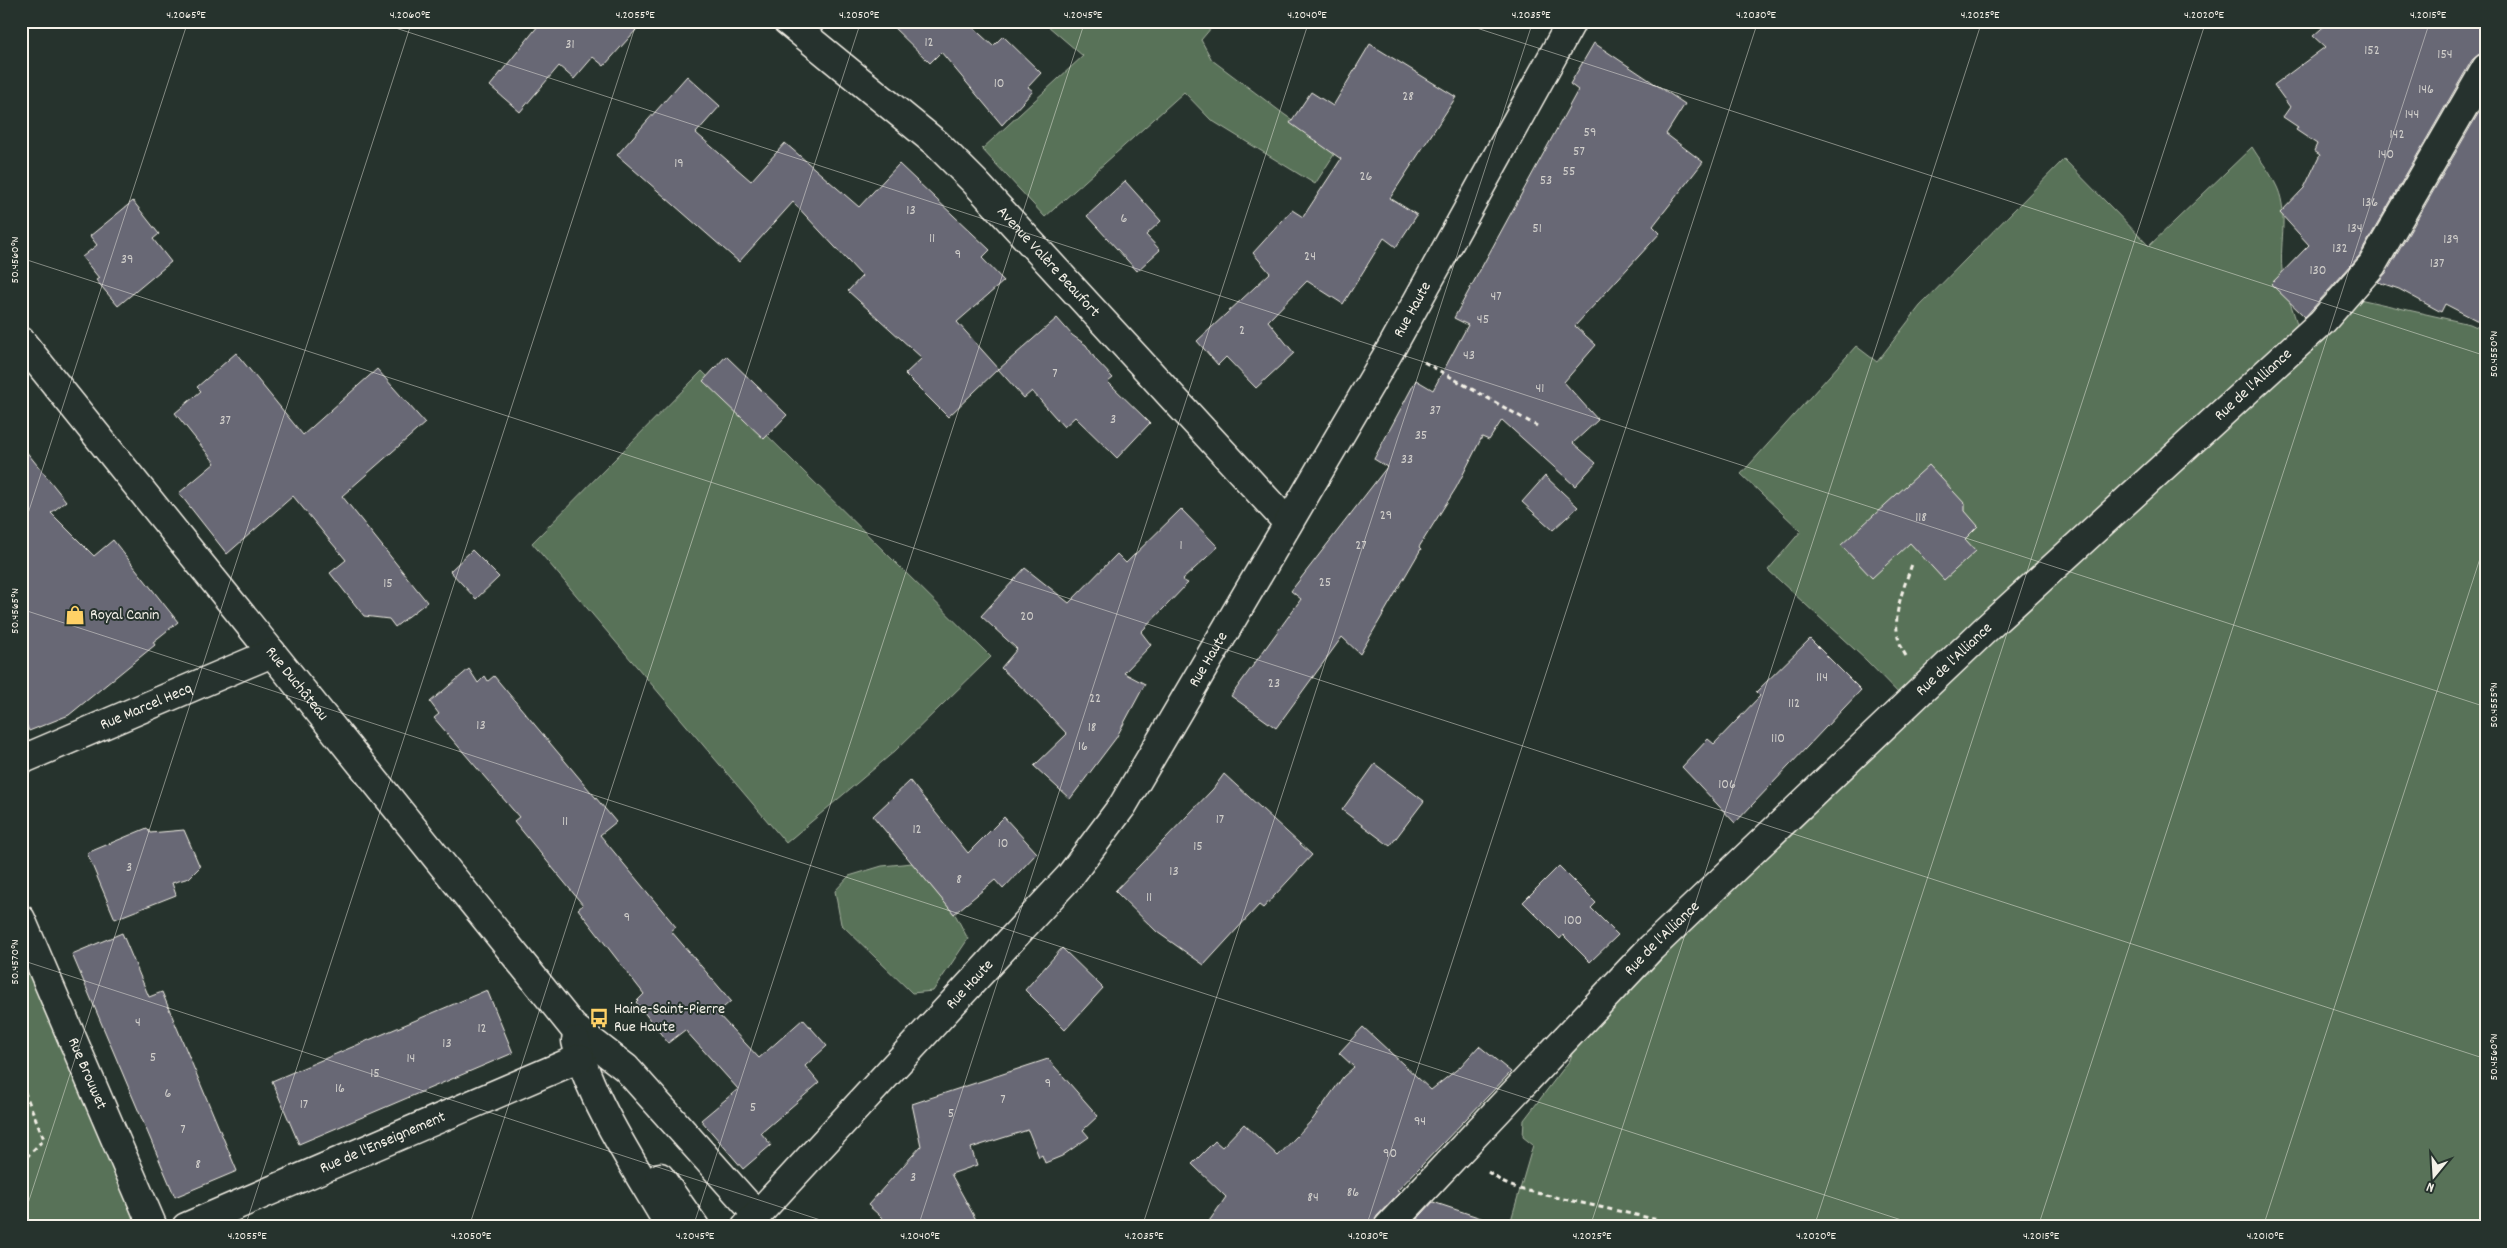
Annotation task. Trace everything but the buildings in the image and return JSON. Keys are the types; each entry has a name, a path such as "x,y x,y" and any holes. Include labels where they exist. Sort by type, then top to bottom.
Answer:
{"street":[{"name":"Avenue Valère Beaufort","path":"787,21 936,143 975,182 1288,523"},
{"name":"Rue Haute","path":"751,1221 1070,876 1123,805 1393,345 1572,21"},
{"name":"Rue de l'Alliance","path":"1388,1227 1651,948 1928,684 2322,322 2372,265 2486,68"},
{"name":"Rue Duchâteau","path":"21,341 573,1027"},
{"name":"Rue Marcel Hecq","path":"21,760 272,653"},
{"name":"Rue Brouwet","path":"21,919 153,1227"},
{"path":"573,1027 626,1068 751,1221"},
{"path":"573,1027 580,1058 606,1115 670,1227"},
{"path":"580,1058 695,1227"},
{"name":"Rue de l'Enseignement","path":"186,1227 580,1058"}],"path":[{"path":"1393,345 1537,426"},
{"path":"1912,564 1896,611 1896,629 1899,644 1928,684"},
{"path":"21,1083 44,1139 21,1163"},
{"path":"1463,1147 1485,1170 1504,1183 1519,1189 1672,1223"}],"green space":[{"path":"1053,21 1217,21 1201,40 1212,60 1285,115 1337,150 1315,184 1211,120 1184,92 1045,217 982,149 1083,56 1048,26"},
{"path":"2252,147 2275,183 2282,204 2282,270 2301,341 2346,296 2470,324 2486,331 2486,1227 1509,1227 1533,1145 1523,1137 1524,1120 1570,1060 1575,1045 1908,703 1866,660 1768,570 1801,531 1741,474 1856,346 1877,362 1920,306 2064,159 2149,246"},
{"path":"702,371 991,657 895,751 786,843 532,543"},
{"path":"912,863 956,916 968,939 933,991 912,993 841,924 835,891 849,876 882,866"},
{"path":"21,919 153,1227 21,1227"}],"place":[{"name":"Royal Canin","path":"75,615"},
{"name":"Haine-Saint-Pierre Rue Haute","path":"599,1018"}]}
